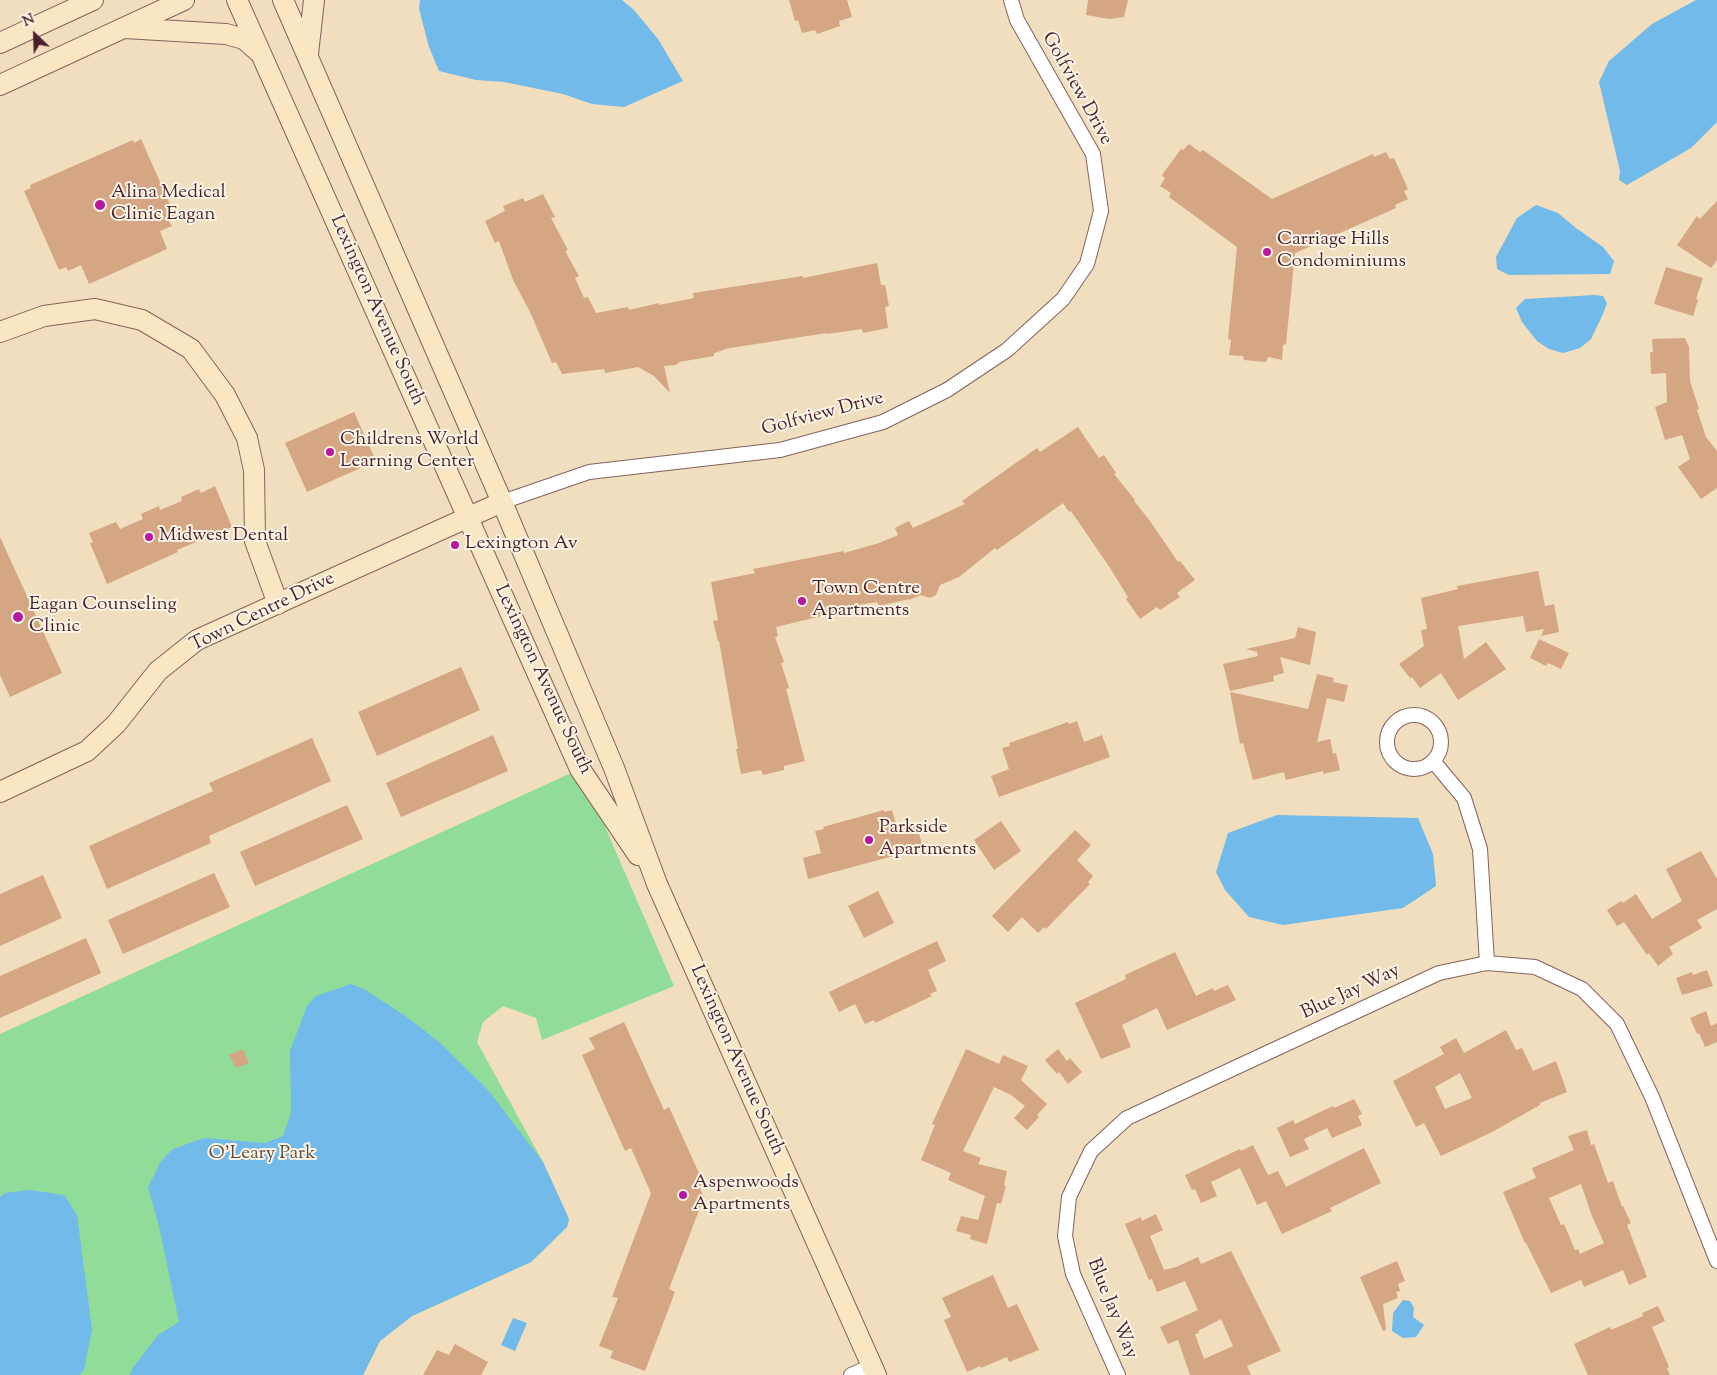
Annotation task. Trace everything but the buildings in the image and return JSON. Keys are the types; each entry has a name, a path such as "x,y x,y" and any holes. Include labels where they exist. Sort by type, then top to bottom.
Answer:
{"street":[{"path":"0,43 93,0"},
{"path":"0,85 184,0"},
{"name":"Lexington Avenue South","path":"238,0 580,769 657,884"},
{"name":"Lexington Avenue South","path":"283,0 502,502 614,768 657,884 874,1370"},
{"path":"308,56 314,0"},
{"name":"Golfview Drive","path":"502,502 589,472 780,450 883,422 947,390 1007,350 1063,299 1087,264 1101,211 1093,154 1017,20 1011,0"},
{"path":"123,28 226,34 244,40 262,54"},
{"path":"0,332 44,316 95,309 142,320 191,349 225,395 246,438 254,470 256,541 278,604"},
{"name":"Town Centre Drive","path":"0,792 87,751 116,724 158,671 197,640 502,502"},
{"path":"1433,761 1464,798 1480,850 1487,963"},
{"name":"Blue Jay Way","path":"1118,1375 1073,1274 1065,1236 1069,1197 1091,1151 1127,1118 1439,973 1487,963 1535,967 1582,989 1617,1024 1652,1097 1717,1261"},
{"path":"851,1375 874,1370"}],"green space":[{"name":"O'Leary Park","path":"580,769 674,986 542,1040 536,1018 503,1006 483,1022 477,1042 543,1162 569,1219 567,1227 531,1262 412,1316 380,1341 363,1375 0,1375 0,1034"}],"water":[{"path":"420,0 622,0 634,10 658,39 683,81 624,107 592,104 563,94 504,82 476,80 439,71 429,47 419,9"},
{"path":"1696,0 1717,0 1717,122 1691,148 1627,185 1619,180 1620,171 1599,82 1609,61 1652,24"},
{"path":"1536,205 1558,213 1603,247 1614,261 1610,274 1509,275 1497,269 1496,257 1517,218"},
{"path":"1603,296 1607,303 1591,339 1580,348 1563,353 1549,349 1537,341 1522,322 1516,308 1525,299"},
{"path":"1277,815 1418,818 1433,854 1436,886 1403,908 1283,925 1249,917 1225,890 1216,872 1228,833"},
{"path":"351,984 364,989 404,1015 438,1041 488,1090 543,1162 569,1219 567,1227 531,1262 412,1316 380,1341 363,1375 130,1375 132,1369 158,1335 179,1322 159,1226 148,1187 161,1161 173,1149 204,1138 265,1143 283,1136 291,1113 290,1051 307,1006 316,996"},
{"path":"29,1190 64,1195 77,1215 92,1330 84,1370 79,1375 0,1375 0,1197 5,1193"},
{"path":"1403,1300 1410,1301 1414,1308 1413,1317 1424,1325 1416,1337 1403,1338 1392,1331 1393,1313"},
{"path":"513,1318 527,1323 515,1351 501,1345"}],"place":[{"name":"Alina Medical Clinic Eagan","path":"100,205"},
{"name":"Carriage Hills Condominiums","path":"1267,252"},
{"name":"Childrens World Learning Center","path":"330,452"},
{"name":"Midwest Dental","path":"149,537"},
{"name":"Lexington Av","path":"455,545"},
{"name":"Town Centre Apartments","path":"802,601"},
{"name":"Eagan Counseling Clinic","path":"18,617"},
{"name":"Parkside Apartments","path":"869,840"},
{"name":"Aspenwoods Apartments","path":"683,1195"}]}
